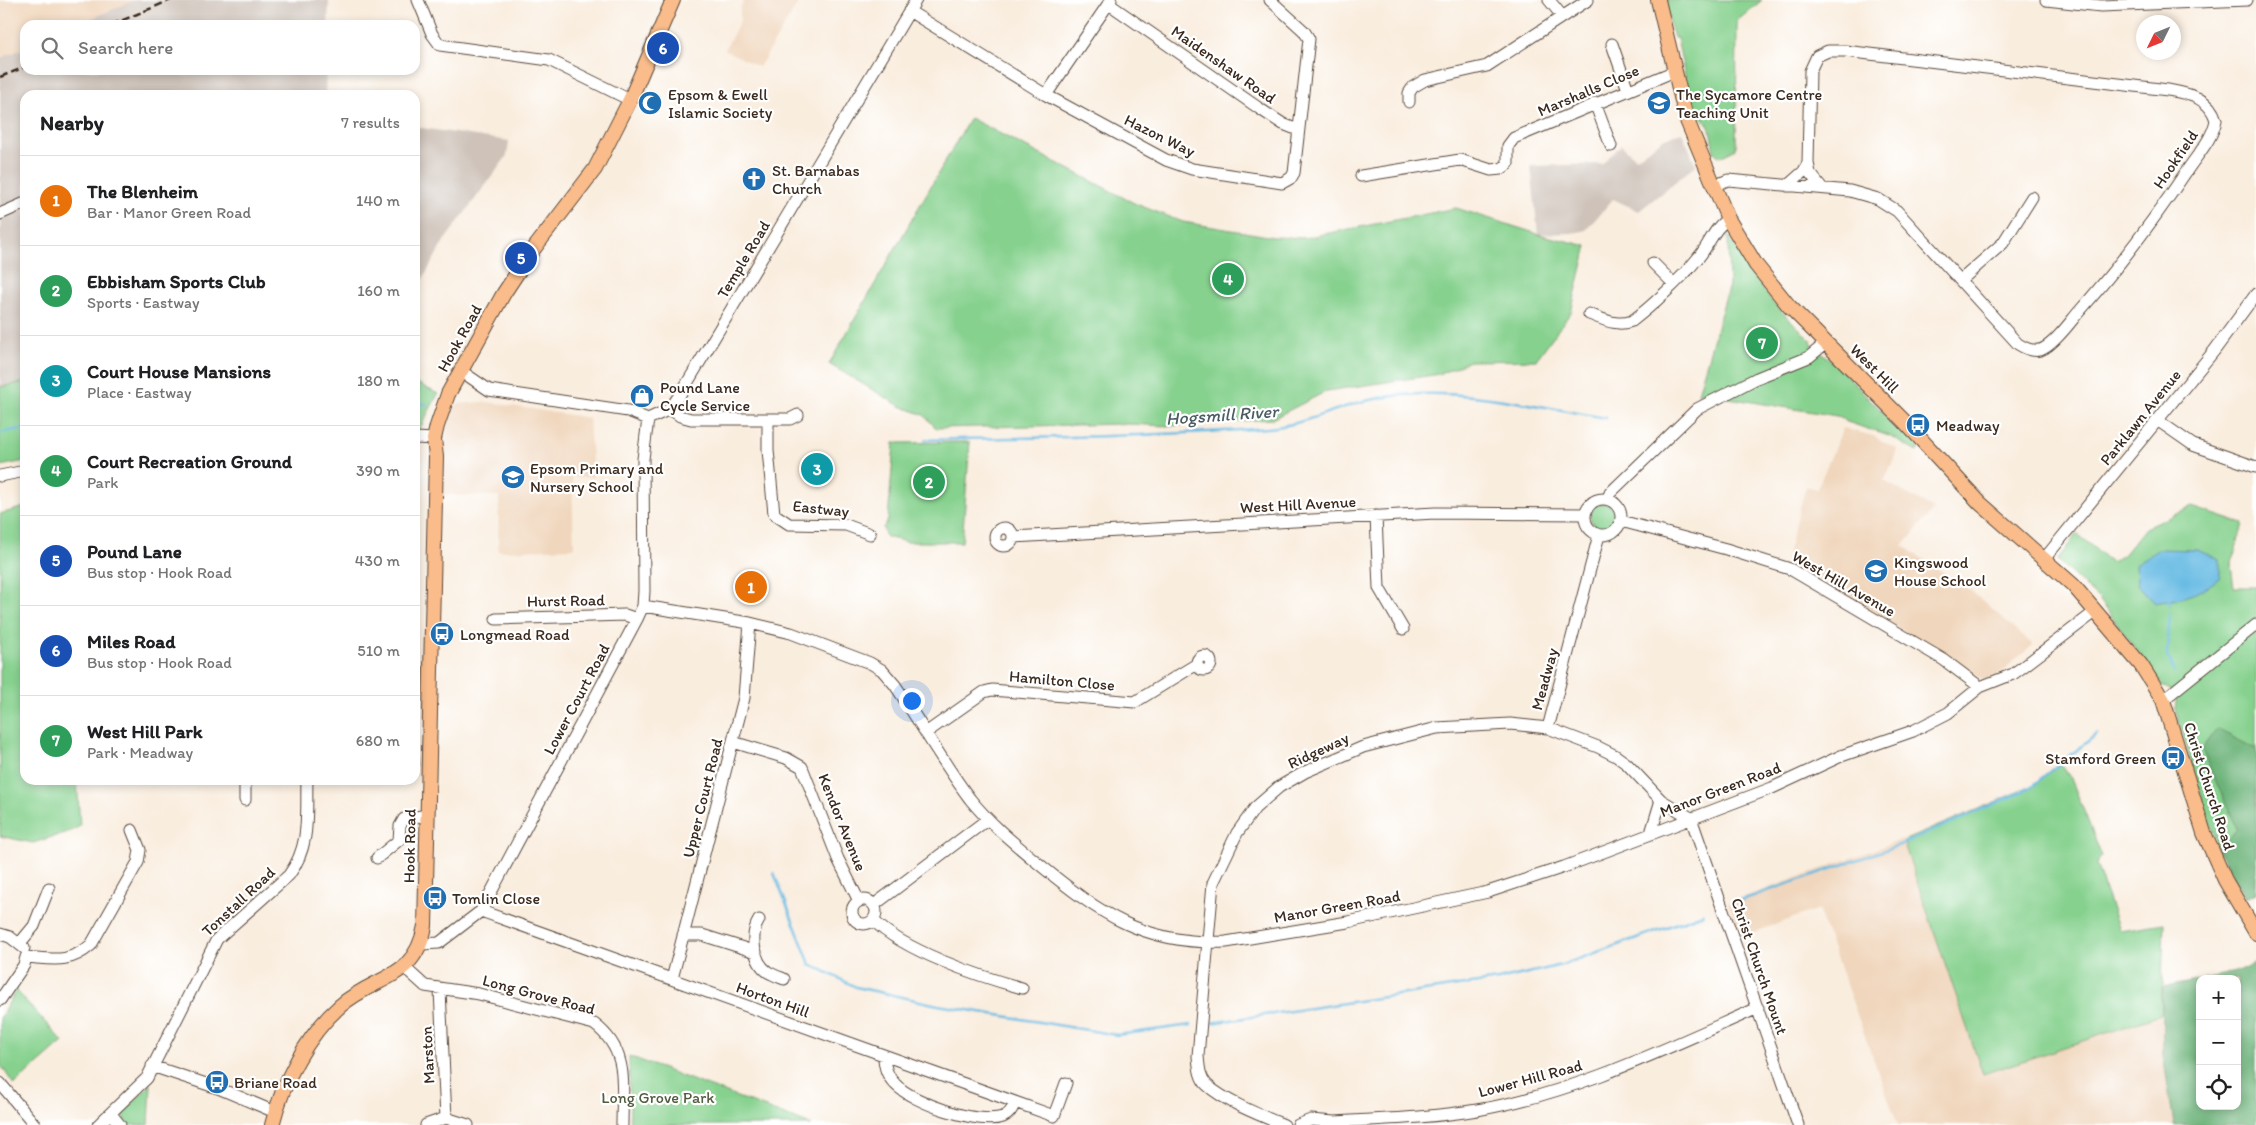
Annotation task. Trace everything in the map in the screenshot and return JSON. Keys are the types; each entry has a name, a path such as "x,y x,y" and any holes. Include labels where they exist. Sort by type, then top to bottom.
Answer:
{"main road":[{"name":"Hook Road","path":"422,944 425,926 428,815 436,457 434,439 440,413 504,293 524,262 595,169 630,100 673,0"},
{"name":"West Hill","path":"1658,0 1686,118 1728,219 1761,272 1789,306 1903,420 1980,503 2045,558 2073,585 2141,665 2163,700"},
{"name":"Christ Church Road","path":"2163,700 2204,833 2225,880 2256,933"},
{"path":"274,1118 299,1059 327,1018 356,994 404,967 422,944"}],"street":[{"path":"418,0 432,34 440,45 549,60 630,100"},
{"name":"Temple Road","path":"670,409 916,0"},
{"name":"Hazon Way","path":"909,11 1046,95 1182,167 1282,183 1291,178 1294,173 1309,39 1304,31 1270,0"},
{"path":"1549,0 1562,16"},
{"path":"1409,102 1409,93 1419,83 1487,66 1588,0"},
{"path":"2046,0 2101,6 2247,0"},
{"path":"1046,95 1110,2"},
{"name":"Maidenshaw Road","path":"1110,2 1260,109 1283,124 1298,130"},
{"path":"1612,44 1628,90"},
{"name":"Hookfield","path":"1713,186 1728,180 1822,188 1865,194 1888,204 1906,220 2018,344 2026,349 2045,348 2121,263 2211,136 2216,120 2209,104 2202,99 2168,90 1845,52 1828,52 1817,56 1810,71 1808,163 1810,173 1822,188"},
{"name":"Marshalls Close","path":"1361,176 1460,160 1491,170 1501,169 1508,164 1508,146 1514,138 1595,103 1675,72"},
{"path":"1595,103 1611,146"},
{"path":"1786,186 1804,171 1808,163"},
{"path":"1961,280 2003,244 2032,197"},
{"path":"0,214 20,204"},
{"path":"1588,314 1610,322 1625,324 1640,315 1710,244 1720,224 1728,219"},
{"path":"1653,263 1673,283"},
{"name":"Parklawn Avenue","path":"2045,558 2214,352 2256,294"},
{"path":"1608,499 1617,486 1697,409 1757,378 1809,357 1826,343"},
{"path":"461,371 489,390 628,411 648,418 670,409 680,416 691,419 790,419 798,415"},
{"name":"Lower Court Road","path":"422,944 439,943 481,911 637,619 642,606 644,591 643,459 648,418"},
{"name":"Eastway","path":"768,419 768,450 774,514 789,524 846,525 870,534"},
{"path":"2157,420 2193,445 2256,467"},
{"path":"420,438 434,439"},
{"path":"0,476 20,472"},
{"path":"1602,498 1608,499 1617,505 1620,510 1621,521 1619,526 1610,534 1599,535 1590,529 1585,514 1590,503 1602,498"},
{"name":"West Hill Avenue","path":"1013,537 1448,512 1585,514"},
{"path":"1376,516 1379,588 1403,629"},
{"name":"West Hill Avenue","path":"1621,521 1726,549 1790,569 1944,660 1980,688"},
{"name":"Meadway","path":"1599,535 1548,728 1598,747 1621,759 1661,800 1691,818"},
{"name":"Manor Green Road","path":"642,606 750,623 791,633 870,663 882,670 895,685 970,798 988,819 1072,891 1106,915 1138,930 1174,940 1209,942 1226,942 1348,922 1465,898 1516,884 1772,788 1841,756 1913,731 1948,713 1980,688 2013,674 2095,612"},
{"name":"Hurst Road","path":"496,620 625,615 637,619"},
{"name":"Upper Court Road","path":"672,980 744,698 750,623"},
{"path":"2163,700 2256,625"},
{"name":"Hamilton Close","path":"927,732 984,692 992,690 1135,702 1197,664"},
{"name":"Ridgeway","path":"1209,942 1213,883 1238,833 1255,808 1279,788 1305,772 1338,756 1363,747 1429,730 1510,724 1548,728"},
{"name":"Kendor Avenue","path":"733,742 786,758 802,767 838,859 860,901"},
{"path":"245,785 245,800"},
{"name":"Tonstall Road","path":"98,1125 147,1078 217,939 289,875 298,862 306,836 307,785"},
{"path":"1651,833 1661,800"},
{"path":"377,858 399,840 400,826 404,819 428,815"},
{"name":"Christ Church Mount","path":"1691,818 1798,1125"},
{"path":"874,905 988,819"},
{"path":"26,957 62,960 82,953 91,945 138,862 140,850 132,830"},
{"path":"20,943 34,926 49,888"},
{"path":"860,901 869,901 874,905 877,913 873,920 868,923 860,923 853,919 852,911 860,901"},
{"name":"Horton Hill","path":"481,911 1054,1116 1066,1083"},
{"path":"758,920 753,932 756,952 764,968 784,979"},
{"path":"873,920 887,932 945,962 966,971 1022,988"},
{"path":"0,934 20,943 24,948 26,957 24,965 0,1000"},
{"path":"683,935 702,935 756,952"},
{"path":"1209,942 1198,1056 1199,1072 1207,1085 1250,1110 1284,1125"},
{"name":"Long Grove Road","path":"404,967 426,986 440,990 479,994 582,1020 605,1033 614,1044 621,1064 622,1125"},
{"name":"Marston","path":"440,990 446,1118"},
{"name":"Lower Hill Road","path":"1298,1125 1311,1120 1333,1124 1478,1110 1538,1095 1605,1074 1758,1008"},
{"path":"884,1056 884,1066 896,1085 930,1106 980,1120 994,1120 1005,1117 1012,1111 1015,1103"},
{"path":"152,1066 218,1088 274,1118"},
{"path":"0,1083 35,1125"},
{"path":"111,1114 120,1125"},
{"path":"426,1125 446,1118 468,1125"}],"shaded area":[{"path":"0,0 134,0 88,20 20,20 20,50 0,58"},
{"path":"134,0 329,0 328,20 88,20"},
{"path":"744,0 799,2 759,67 725,50 740,21 740,9"},
{"path":"20,50 20,75 326,75 325,90 20,90 20,383 0,387 0,58"},
{"path":"420,128 509,141 507,156 444,241 420,284"},
{"path":"1682,132 1696,165 1639,211 1613,199 1586,230 1573,233 1538,234 1531,166 1602,164 1621,145 1636,158 1665,138"},
{"name":"Epsom Primary and Nursery School","path":"486,402 589,418 593,477 572,477 574,548 498,551 499,496 442,495 448,416 455,404"},
{"name":"Kingswood House School","path":"1843,428 1873,436 1898,450 1884,481 1934,509 1903,546 1969,589 2033,645 1996,676 1984,680 1836,590 1787,554 1806,486 1817,489"},
{"path":"1902,839 1983,1074 2161,1015 2164,1067 2174,1125 1898,1125 1818,909 1741,937 1728,903"}],"green space":[{"path":"1663,0 1762,0 1737,21 1736,149 1720,157 1714,152 1710,129 1706,121 1692,110 1677,38 1674,38"},
{"path":"970,118 1136,204 1183,222 1274,237 1304,238 1456,208 1538,234 1587,246 1571,312 1536,360 1470,361 1440,374 1327,391 1272,419 1168,426 1127,424 936,428 924,415 900,406 829,364"},
{"path":"1728,235 1752,275 1775,305 1811,340 1812,345 1833,362 1919,448 1917,452 1889,436 1847,422 1837,416 1698,393 1729,285"},
{"path":"20,383 20,462 0,466 0,387"},
{"path":"420,385 438,394 420,428"},
{"path":"970,442 962,542 907,542 886,537 883,528 888,520 894,443"},
{"path":"1603,503 1613,506 1616,516 1613,526 1603,529 1593,526 1590,516 1593,506"},
{"path":"2192,507 2243,524 2231,566 2234,587 2256,587 2256,893 2245,898 2218,850 2175,709 2177,694 2163,686 2099,599 2057,560 2077,534 2111,562 2123,555 2145,528"},
{"path":"20,508 20,785 77,785 80,826 71,831 33,843 0,836 0,514"},
{"path":"2217,729 2256,749 2256,893 2245,898 2218,850 2237,829 2202,750"},
{"path":"2060,762 2070,776 2102,856 2096,864 2119,930 2164,923 2161,1015 1983,1074 1903,841 2030,787"},
{"path":"2256,962 2256,1125 2174,1125 2163,1055 2162,988 2196,981 2196,1110 2241,1110 2241,975 2221,975 2235,972"},
{"path":"16,990 63,1042 14,1085 0,1064 0,1018"},
{"name":"Long Grove Park","path":"629,1056 811,1125 630,1125"},
{"path":"151,1084 149,1125 127,1125 122,1114"}],"water":[{"path":"2159,549 2197,550 2220,559 2220,577 2197,592 2173,600 2155,603 2137,584 2136,564"}],"waterway":[{"name":"Hogsmill River","path":"925,440 1139,435 1268,428 1307,420 1370,400 1399,395 1429,394 1458,395 1518,402 1606,418"},
{"name":"Hogsmill River","path":"420,403 426,404"},
{"name":"Hogsmill River","path":"0,433 20,429"},
{"path":"2169,601 2169,606"},
{"path":"2170,614 2167,654 2174,671"},
{"path":"1736,902 1905,843 2028,789 2097,734"},
{"path":"774,873 810,964 856,987 938,1005 1117,1035 1191,1025"},
{"path":"1211,1023 1498,980 1562,965 1703,914"}],"railway":[{"path":"123,20 171,0"},
{"path":"0,77 20,69"}],"place":[{"name":"Miles Road","path":"663,48"},
{"name":"Epsom & Ewell Islamic Society","path":"650,103"},
{"name":"The Sycamore Centre Teaching Unit","path":"1659,103"},
{"name":"St. Barnabas Church","path":"754,179"},
{"name":"Pound Lane","path":"521,258"},
{"name":"Court Recreation Ground","path":"1228,279"},
{"name":"West Hill Park","path":"1762,343"},
{"name":"Pound Lane Cycle Service","path":"642,396"},
{"name":"Meadway","path":"1918,425"},
{"name":"Court House Mansions","path":"817,469"},
{"name":"Epsom Primary and Nursery School","path":"513,477"},
{"name":"Ebbisham Sports Club","path":"929,482"},
{"name":"Kingswood House School","path":"1876,571"},
{"name":"The Blenheim","path":"751,587"},
{"name":"Longmead Road","path":"442,634"},
{"name":"Stamford Green","path":"2173,758"},
{"name":"Tomlin Close","path":"435,898"},
{"name":"Briane Road","path":"217,1082"}]}
